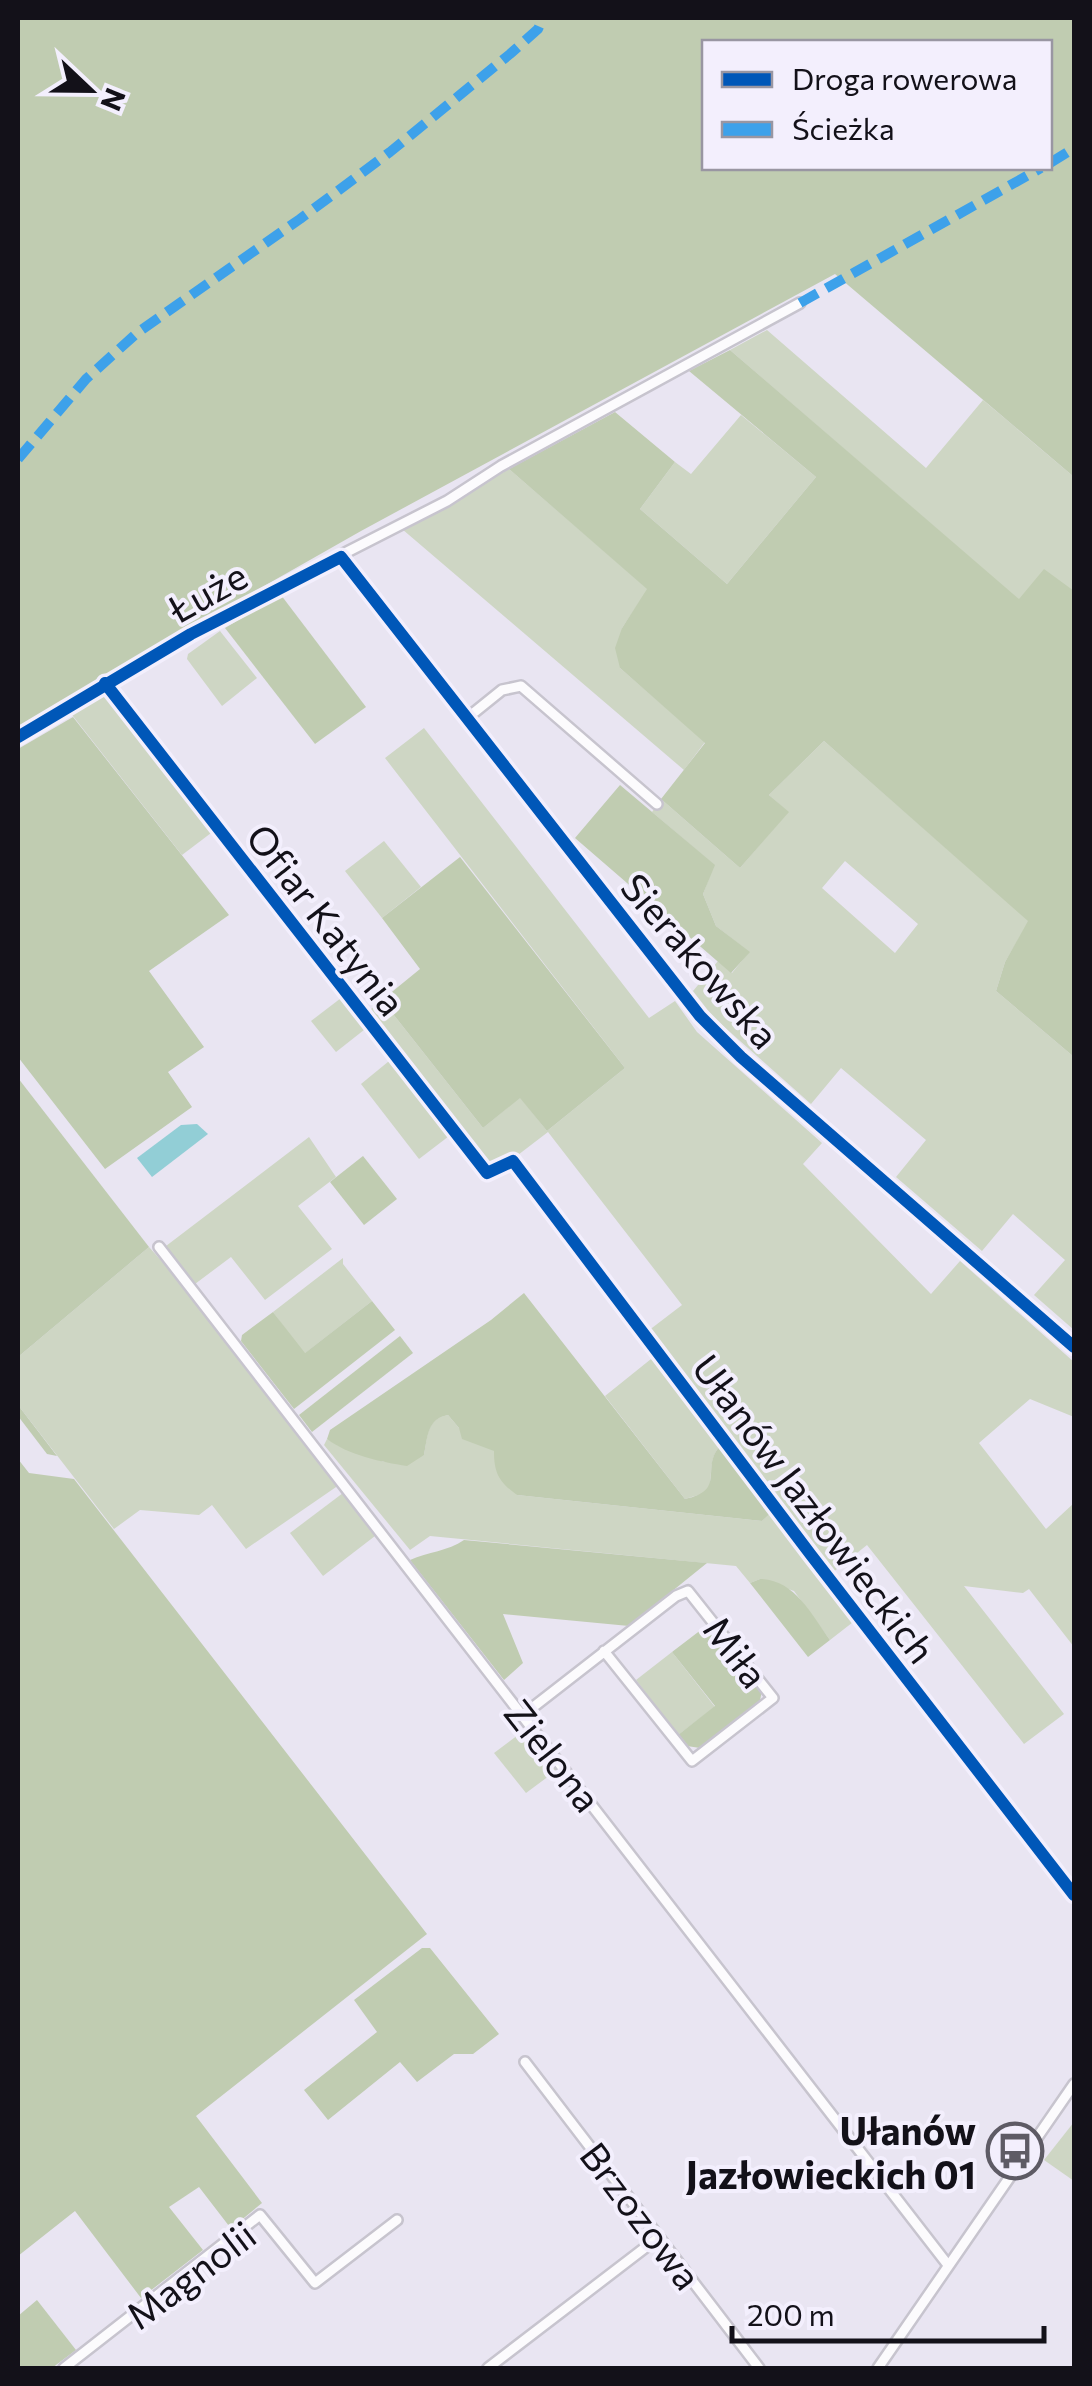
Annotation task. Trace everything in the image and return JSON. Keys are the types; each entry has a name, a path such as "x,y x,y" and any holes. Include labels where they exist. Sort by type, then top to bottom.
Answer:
{"street":[{"name":"Łuże","path":"105,682 800,303"},
{"name":"Sierakowska","path":"340,557 709,1026 1074,1347"},
{"name":"Ofiar Katynia","path":"105,682 486,1172 493,1172 508,1160"},
{"path":"466,719 502,690 521,686 657,804"},
{"name":"Ułanów Jazłowieckich","path":"508,1160 1074,1895"},
{"name":"Zielona","path":"159,1247 948,2265"},
{"name":"Miła","path":"523,1714 604,1651 688,1590 773,1698 692,1761 604,1651"},
{"name":"Brzozowa","path":"526,2062 759,2368"},
{"path":"879,2368 1074,2084"},
{"name":"Magnolii","path":"64,2368 260,2216 315,2283 396,2220"},
{"path":"488,2368 659,2237"}],"green space":[{"path":"18,18 1074,18 1074,477 835,274 167,641 18,735"},
{"path":"767,330 926,468 983,400 1074,477 1073,593 1019,600 730,350"},
{"path":"730,350 1019,599 1044,569 1074,591 1074,1057 996,991 1005,962 1028,921 824,741 769,795 789,812 740,868 661,799 705,743 620,668 615,648 622,628 647,589 509,469 615,412 675,462 640,509 727,584 816,477 689,371"},
{"path":"741,415 816,477 727,584 640,509 675,462 691,474"},
{"path":"509,469 648,589 622,628 620,668 705,742 684,770 402,529"},
{"path":"281,595 366,707 315,744 225,628"},
{"path":"220,631 257,678 222,706 187,659 188,654"},
{"path":"106,689 215,830 182,855 69,711"},
{"path":"73,717 229,915 149,971 204,1047 168,1072 192,1107 105,1169 18,1057 18,749"},
{"path":"424,728 649,1018 675,1001 697,1032 822,1143 803,1164 931,1294 960,1261 1074,1362 1074,1417 1030,1399 979,1443 1046,1529 1074,1503 1074,1647 1029,1589 1023,1593 964,1586 1064,1714 1024,1744 867,1545 832,1573 648,1331 682,1305 548,1132 514,1158 511,1155 493,1169 486,1169 365,1014 382,1000 483,1128 520,1097 547,1131 625,1068 385,758"},
{"path":"824,741 1029,921 1005,962 996,991 1074,1057 1074,1330 1034,1295 1065,1260 1013,1214 982,1251 896,1177 926,1140 841,1068 811,1104 713,1017 693,991 718,961 732,973 749,952 716,926 703,894 714,865 652,812 661,799 740,868 788,812 769,795","holes":["845,861 918,924 895,953 822,888"]},
{"path":"620,785 715,865 703,894 716,926 750,952 731,973 575,838"},
{"path":"384,841 421,887 382,918 345,871"},
{"path":"460,857 625,1068 547,1131 520,1098 483,1128 382,1000 420,969 382,918"},
{"path":"345,995 369,1026 336,1052 311,1021"},
{"path":"394,1057 453,1133 419,1159 361,1084"},
{"path":"18,1078 149,1247 18,1357"},
{"path":"309,1137 336,1177 298,1206 332,1249 265,1300 231,1257 195,1284 166,1246"},
{"path":"363,1156 397,1199 364,1225 330,1182"},
{"path":"149,1247 184,1286 339,1485 246,1549 212,1505 199,1515 140,1510 114,1529 18,1405 18,1357"},
{"path":"343,1258 343,1264 372,1301 304,1354 273,1312"},
{"path":"524,1293 685,1499 706,1490 712,1461 721,1445 773,1511 762,1521 517,1495 499,1476 494,1451 462,1439 448,1415 432,1424 424,1455 407,1466 355,1454 327,1439 330,1430 491,1320"},
{"path":"372,1301 395,1330 294,1409 241,1341 242,1335 273,1312 305,1353"},
{"path":"400,1336 413,1353 312,1432 299,1415"},
{"path":"656,1355 721,1445 713,1460 710,1487 705,1493 685,1499 605,1396"},
{"path":"18,1405 57,1456 47,1454 18,1416"},
{"path":"448,1415 459,1428 495,1451 517,1495 762,1521 773,1511 857,1619 830,1640 794,1591 760,1579 750,1583 736,1566 430,1536 410,1550 324,1445 327,1439 384,1462 424,1455 432,1424"},
{"path":"18,1459 29,1473 74,1479 427,1934 196,2116 262,2203 228,2231 229,2226 199,2187 169,2207 203,2250 141,2298 75,2211 18,2256"},
{"path":"343,1493 375,1536 323,1576 290,1533"},
{"path":"464,1540 707,1563 629,1626 503,1614 523,1663 504,1680 410,1560"},
{"path":"760,1579 793,1592 830,1640 808,1657 750,1583"},
{"path":"710,1623 762,1690 760,1701 700,1748 687,1746 678,1735 715,1706 672,1652"},
{"path":"672,1652 715,1707 678,1735 636,1680"},
{"path":"526,1729 557,1770 526,1793 494,1753"},
{"path":"422,1948 430,1948 499,2034 473,2054 454,2054 417,2082 400,2062 328,2120 304,2090 377,2032 354,2000"},
{"path":"1074,2122 1074,2181 1044,2160"},
{"path":"37,2300 76,2350 52,2368 18,2368 18,2316"}],"water":[{"path":"197,1124 208,1134 152,1177 137,1158 181,1125"}],"marked path":[{"path":"18,459 86,379 137,333 390,152 510,54 538,29 543,18"},
{"path":"1052,162 1074,148"},
{"path":"800,303 1037,170"}],"cycle path":[{"path":"18,737 191,634 341,557 700,1016 741,1057 1074,1347"},
{"path":"105,683 487,1173 513,1161 1074,1895"}],"place":[{"name":"Ułanów Jazłowieckich 01","path":"1015,2151"}]}
